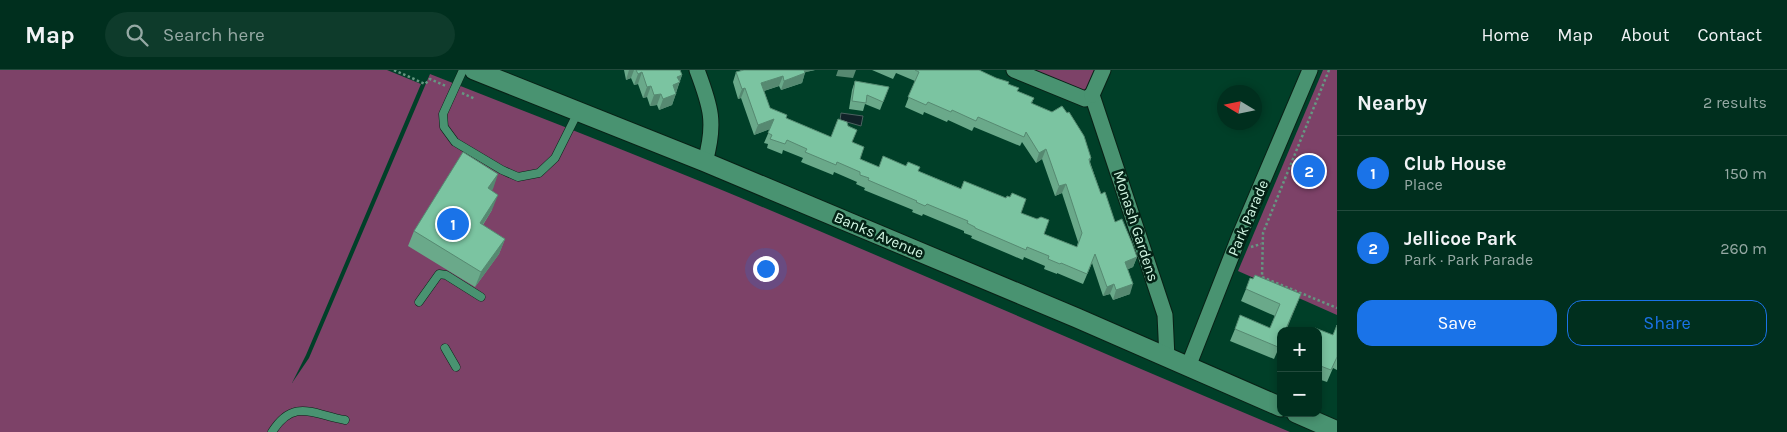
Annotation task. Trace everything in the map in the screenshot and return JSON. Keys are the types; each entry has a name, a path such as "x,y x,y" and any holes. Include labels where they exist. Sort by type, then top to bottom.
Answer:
{"street":[{"name":"Banks Avenue","path":"474,70 705,162 1077,318 1277,405"},
{"path":"697,70 711,112 710,138 705,162"},
{"path":"1014,70 1084,99 1092,95 1103,70"},
{"name":"Park Parade","path":"1188,367 1239,237 1310,70"},
{"name":"Monash Gardens","path":"1092,95 1165,315 1167,358"},
{"path":"1305,417 1337,431"}],"lane":[{"path":"463,70 443,114 444,127 455,142 502,170 518,177 538,173 555,158 578,112"},
{"path":"420,302 439,274 446,275 481,297"},
{"path":"445,348 456,367"},
{"path":"272,432 279,422 287,416 302,410 345,420"}],"path":[{"path":"394,70 425,84 430,79 475,99"},
{"path":"1330,70 1263,233 1262,277 1337,308"}],"shaded area":[{"path":"0,70 387,70 421,84 306,355 292,383 309,358 430,74 717,188 1290,432 0,432"},
{"path":"1014,70 1103,70 1092,95"},
{"path":"1323,70 1337,70 1337,315 1238,271"},
{"path":"841,113 863,116 861,126 840,120"}],"building":[{"path":"636,70 680,70 682,75 677,77 680,82 673,85 676,94 663,99 661,94 654,95 651,86 647,87 642,72 638,74"},
{"path":"744,70 804,70 805,73 784,81 783,76 761,83 770,108 787,115 786,118 831,137 838,119 847,122 848,126 857,130 852,142 864,147 860,159 879,167 883,156 906,166 908,162 920,167 918,171 961,189 964,181 1006,198 1007,196 1010,197 1012,193 1026,199 1021,213 1037,219 1041,217 1049,220 1044,234 1077,247 1082,233 1066,184 1059,186 1046,149 1039,153 1026,132 1024,137 978,117 976,121 952,110 951,112 928,102 926,105 908,97 919,72 915,70 979,70 1019,88 1017,91 1034,98 1031,103 1052,112 1062,106 1067,113 1069,112 1084,136 1091,158 1089,159 1090,164 1101,194 1105,192 1115,222 1122,219 1132,243 1137,257 1125,262 1133,284 1116,290 1114,284 1107,287 1095,254 1087,274 1048,259 1049,256 1027,247 1026,250 975,228 967,223 968,221 927,204 925,206 916,202 868,180 869,178 860,175 860,172 837,162 836,165 805,152 807,149 787,140 785,144 770,139 772,135 768,133 774,119 758,125 745,88 742,89 736,72"},
{"path":"855,81 889,87 883,102 867,95 866,103 852,101"},
{"path":"463,152 498,174 488,188 498,195 480,223 505,239 481,272 414,231"},
{"path":"1255,275 1301,294 1287,327 1277,327 1277,347 1235,329 1240,315 1270,328 1280,304 1246,289 1250,278 1253,279"},
{"path":"1337,325 1337,357 1331,370 1322,367 1322,331 1333,335"}],"place":[{"name":"Jellicoe Park","path":"1309,171"},
{"name":"Club House","path":"453,224"}]}
